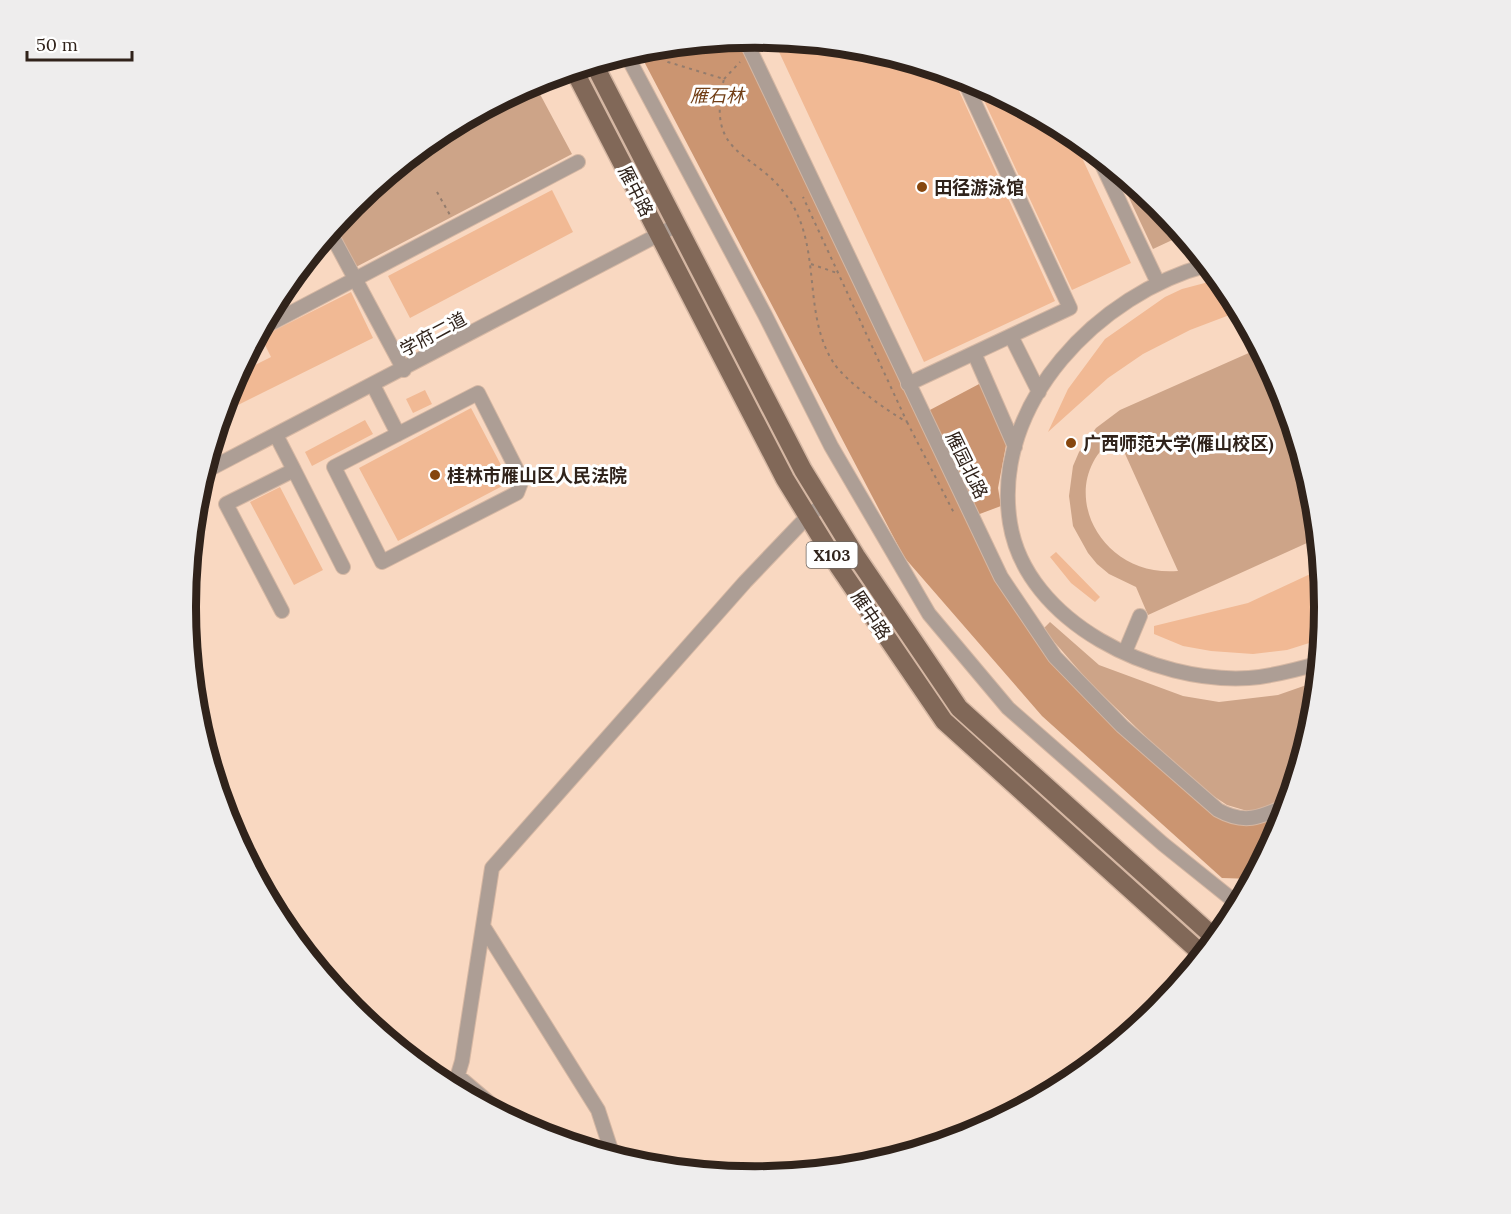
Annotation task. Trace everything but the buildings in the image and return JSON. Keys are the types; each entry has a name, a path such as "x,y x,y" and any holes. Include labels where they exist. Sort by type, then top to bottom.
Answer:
{"main road":[{"name":"雁中路","path":"598,71 802,470 856,556 959,708 1209,933"},
{"name":"雁中路","path":"578,77 785,479 839,567 944,721 1197,950"}],"street":[{"name":"雁园北路","path":"749,48 1001,577 1054,657 1122,726 1218,810 1243,820 1260,818 1276,811"},
{"path":"631,63 765,315 831,446 929,614 1008,708 1163,844 1232,899"},
{"path":"908,384 1070,308 969,91"},
{"path":"275,321 578,162"},
{"path":"1105,172 1158,284"},
{"name":"学府二道","path":"215,466 373,386 677,225"},
{"path":"334,239 404,369"},
{"path":"1200,268 1158,284 1116,308 1084,335 1056,366 1039,392 1015,447 1008,483 1010,524 1024,566 1048,599 1065,616 1098,638 1125,652 1180,671 1247,678 1289,672 1311,666"},
{"path":"1011,336 1039,392"},
{"path":"974,353 1015,447"},
{"path":"373,386 398,434"},
{"path":"478,393 522,480 517,493 382,562 334,467 398,434 478,393"},
{"path":"276,435 343,567"},
{"path":"282,611 226,504 294,470"},
{"path":"457,1079 492,868 745,582 808,516 824,504"},
{"path":"1001,577 1024,566"},
{"path":"1125,652 1140,616"},
{"path":"483,926 598,1110 611,1147"}],"path":[{"path":"666,56 668,62 724,79"},
{"path":"741,61 724,79 718,105 722,131 731,146 777,184 792,203 803,226 811,264 816,320 821,339 834,364 890,413 907,422 801,191"},
{"path":"437,192 455,226"},
{"path":"811,264 838,273"}],"shaded area":[{"path":"539,92 572,154 356,267 339,234 360,212 387,187 445,142 508,106"},
{"path":"1124,187 1176,238 1153,249"},
{"path":"1252,351 1285,427 1304,498 1311,541 1148,615 1136,587 1109,574 1097,564 1073,526 1069,496 1073,466 1079,452 1096,428 1120,410","holes":["1117,436 1178,571 1149,569 1125,559 1106,543 1092,523 1086,500 1088,477 1098,455"]},
{"path":"1050,622 1099,665 1183,696 1219,702 1278,695 1309,684 1295,752 1280,801 1254,813 1227,805 1195,784 1090,683 1043,629"}],"green space":[{"name":"雁石林","path":"749,48 1001,577 1055,656 1234,818 1277,808 1244,879 1222,878 1042,716 904,557 643,60 719,49"},
{"path":"981,383 1007,440 998,488 1001,506 977,515 928,411"}],"place":[{"name":"田径游泳馆","path":"922,187"},
{"name":"广西师范大学(雁山校区)","path":"1071,443"},
{"name":"桂林市雁山区人民法院","path":"435,475"}]}
